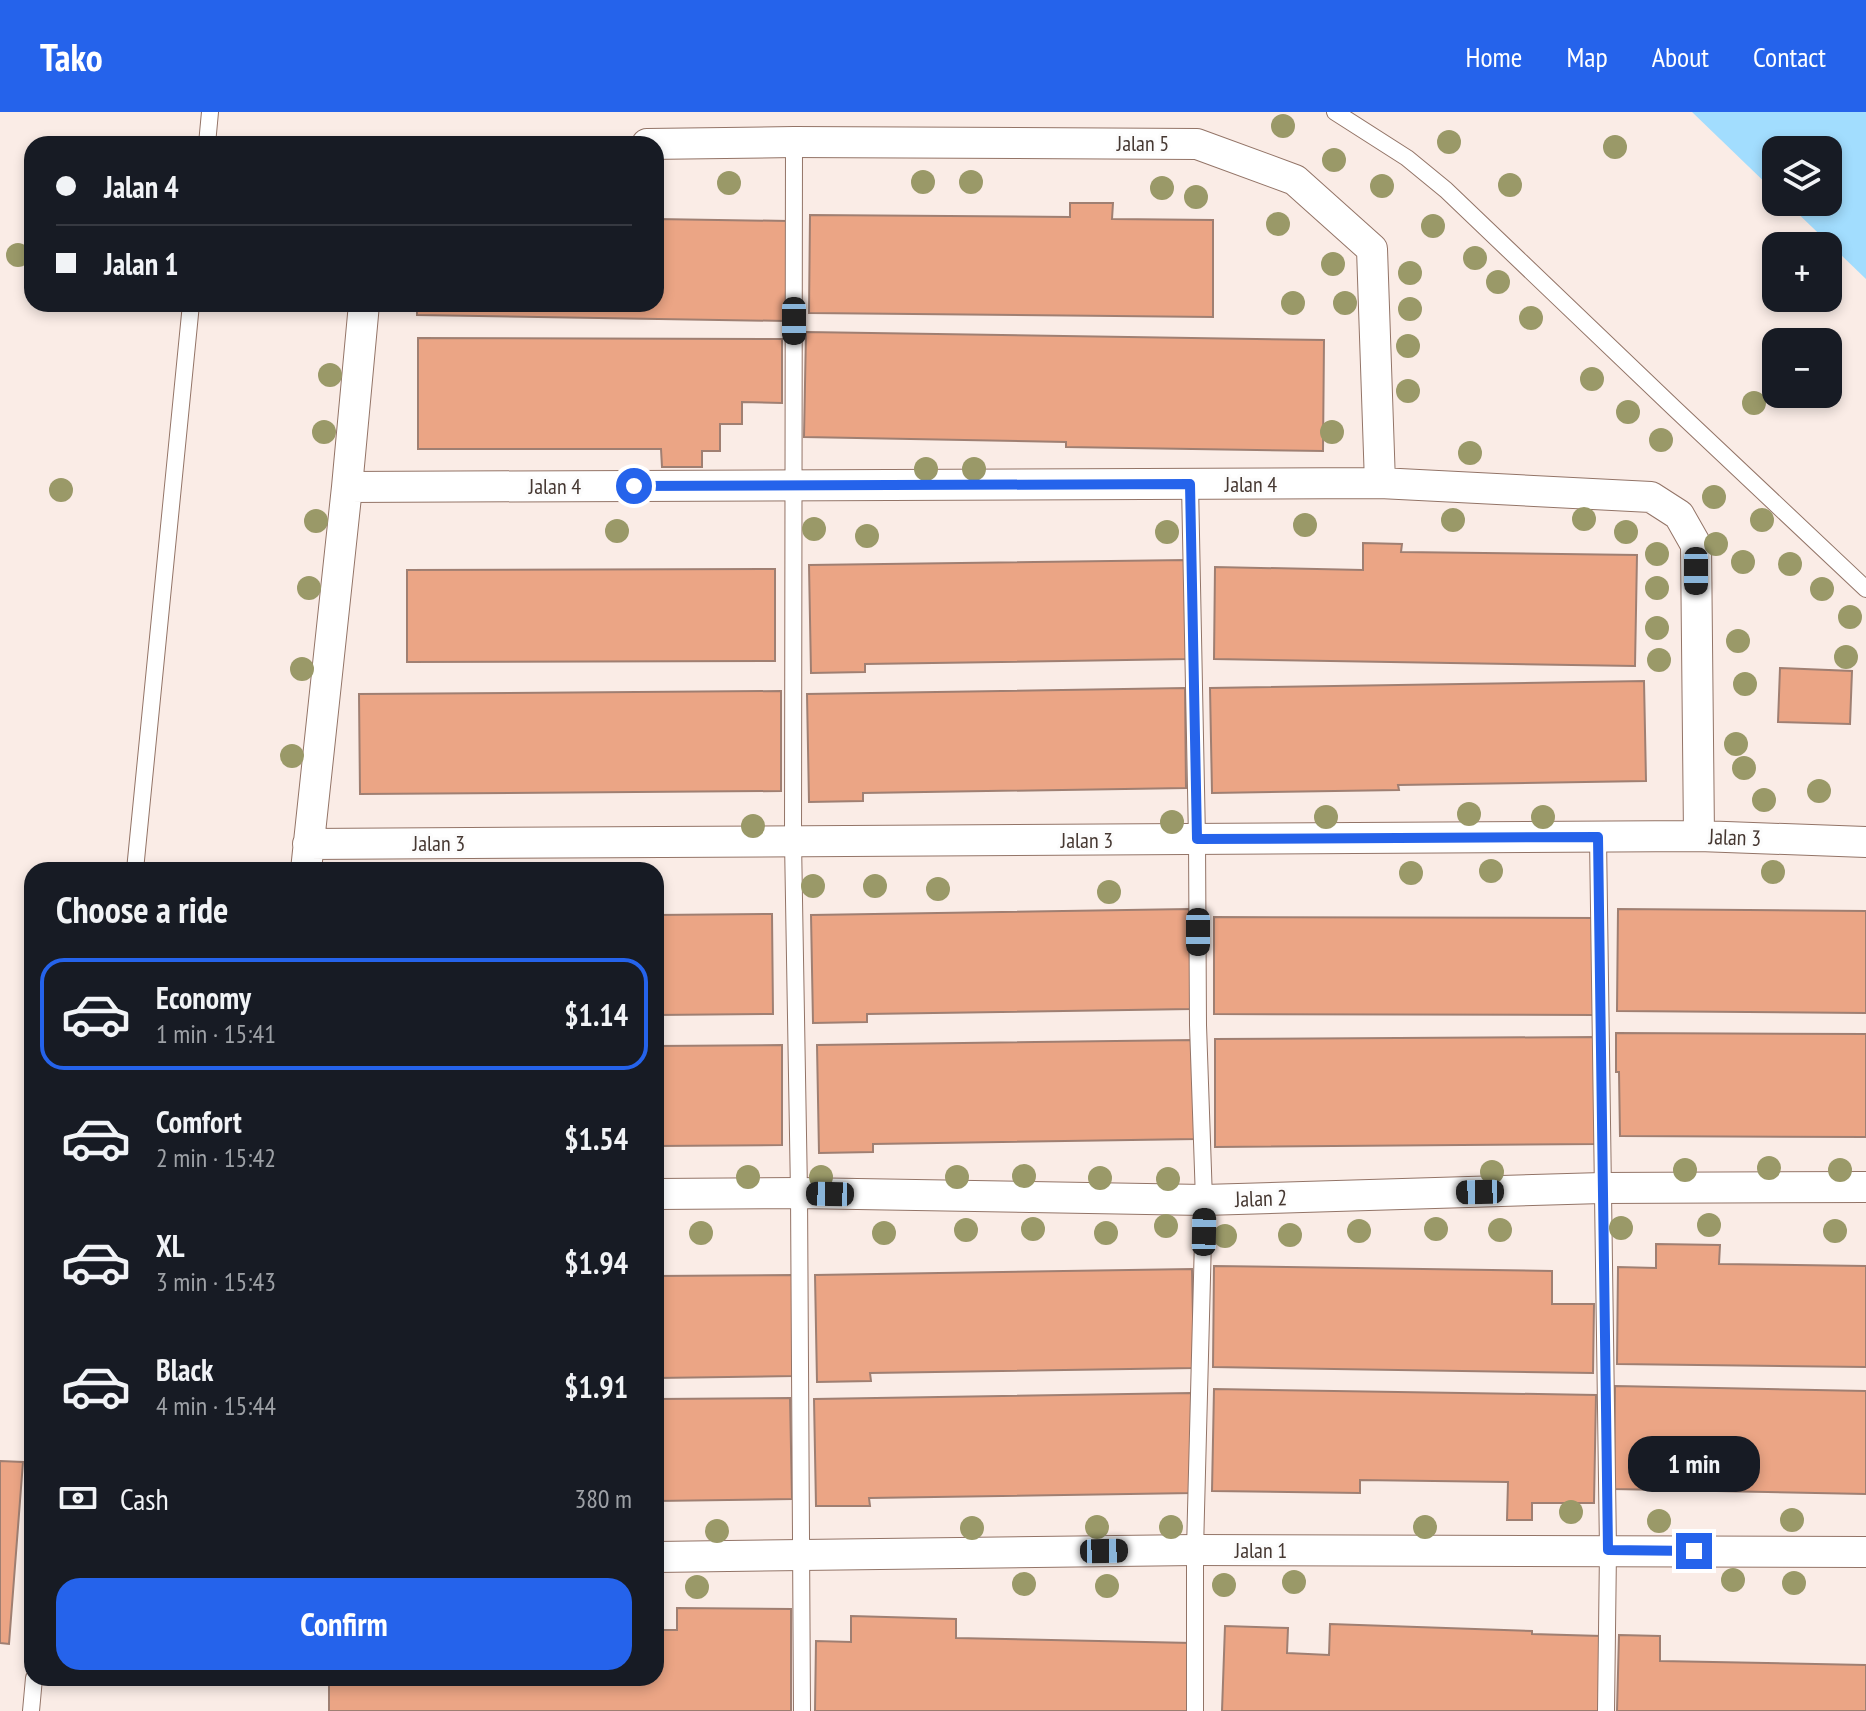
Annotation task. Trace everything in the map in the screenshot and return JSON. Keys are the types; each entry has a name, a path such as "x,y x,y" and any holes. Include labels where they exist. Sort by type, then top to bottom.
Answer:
{"street":[{"name":"Jalan 5","path":"664,144 1197,144 1295,180 1372,249 1380,483"},
{"path":"307,857 363,312"},
{"name":"Jalan 4","path":"347,487 1380,483 1651,497 1679,515 1696,545 1699,836"},
{"name":"Jalan 3","path":"307,857 793,841 1699,836 1866,842"},
{"name":"Jalan 2","path":"664,1194 799,1193 1204,1200 1602,1188 1866,1187"},
{"name":"Jalan 1","path":"664,1557 1195,1550 1866,1552"}],"lane":[{"path":"208,136 210,112"},
{"path":"1335,112 1407,158 1446,190 1866,589"},
{"path":"794,142 793,841 802,1711"},
{"path":"136,862 190,312"},
{"path":"1190,484 1198,1025 1204,1200 1195,1550 1195,1711"},
{"path":"1598,837 1608,1550 1606,1711"},
{"path":"31,1711 33,1686"}],"water":[{"path":"1692,112 1866,112 1866,279 1842,256 1842,232 1817,232 1801,216 1842,216 1842,136 1762,136 1762,180"}],"building":[{"path":"1070,203 1113,203 1112,219 1213,220 1213,317 809,313 810,215 1070,217"},
{"path":"664,219 788,221 786,321 417,315 417,312 664,312"},
{"path":"806,332 1324,340 1323,451 1066,447 1066,442 804,437"},
{"path":"418,338 782,339 782,403 742,402 742,424 720,424 720,451 702,451 702,467 662,467 661,449 418,449"},
{"path":"1363,543 1402,544 1401,552 1637,555 1635,666 1214,659 1215,567 1363,570"},
{"path":"1186,560 1188,659 865,664 865,672 811,673 809,565"},
{"path":"775,569 775,661 407,662 407,570"},
{"path":"1780,668 1852,671 1850,724 1778,722"},
{"path":"1644,681 1646,781 1398,785 1399,790 1212,793 1210,688"},
{"path":"1185,688 1186,788 863,793 863,801 809,802 807,694"},
{"path":"781,691 781,791 360,794 359,694"},
{"path":"1189,909 1191,1009 867,1014 867,1022 813,1023 811,915"},
{"path":"1618,909 1866,911 1866,1013 1617,1011"},
{"path":"772,914 773,1014 664,1015 664,915"},
{"path":"1214,917 1596,918 1595,1015 1214,1014"},
{"path":"1616,1033 1866,1034 1866,1137 1620,1136"},
{"path":"1596,1037 1596,1144 1215,1147 1215,1039"},
{"path":"1194,1040 1196,1139 873,1144 873,1152 819,1153 817,1045"},
{"path":"782,1045 782,1145 664,1146 664,1046"},
{"path":"1656,1244 1720,1245 1719,1264 1866,1266 1866,1367 1617,1364 1618,1267 1656,1268"},
{"path":"1214,1266 1552,1271 1552,1304 1594,1304 1593,1373 1213,1367"},
{"path":"1192,1269 1194,1368 870,1373 871,1381 817,1382 815,1275"},
{"path":"792,1275 794,1376 664,1378 664,1276"},
{"path":"1615,1386 1866,1391 1866,1494 1614,1489"},
{"path":"1214,1389 1596,1395 1594,1503 1532,1503 1532,1520 1507,1520 1508,1482 1360,1480 1360,1493 1212,1491"},
{"path":"1191,1393 1193,1493 869,1498 870,1506 816,1506 814,1399"},
{"path":"790,1398 792,1499 664,1501 664,1399"},
{"path":"0,1461 23,1462 9,1644 0,1643"},
{"path":"677,1608 791,1609 791,1711 329,1711 329,1686 664,1686 664,1630 677,1630"},
{"path":"851,1616 956,1619 956,1638 1192,1643 1191,1711 815,1711 816,1641 851,1642"},
{"path":"1330,1624 1601,1636 1599,1711 1222,1711 1225,1626 1288,1628 1287,1653 1329,1655"},
{"path":"1619,1635 1660,1636 1660,1661 1866,1665 1866,1711 1617,1711"}],"route":[{"path":"634,486 1190,484 1197,839 1598,837 1608,1550 1694,1551"}]}
